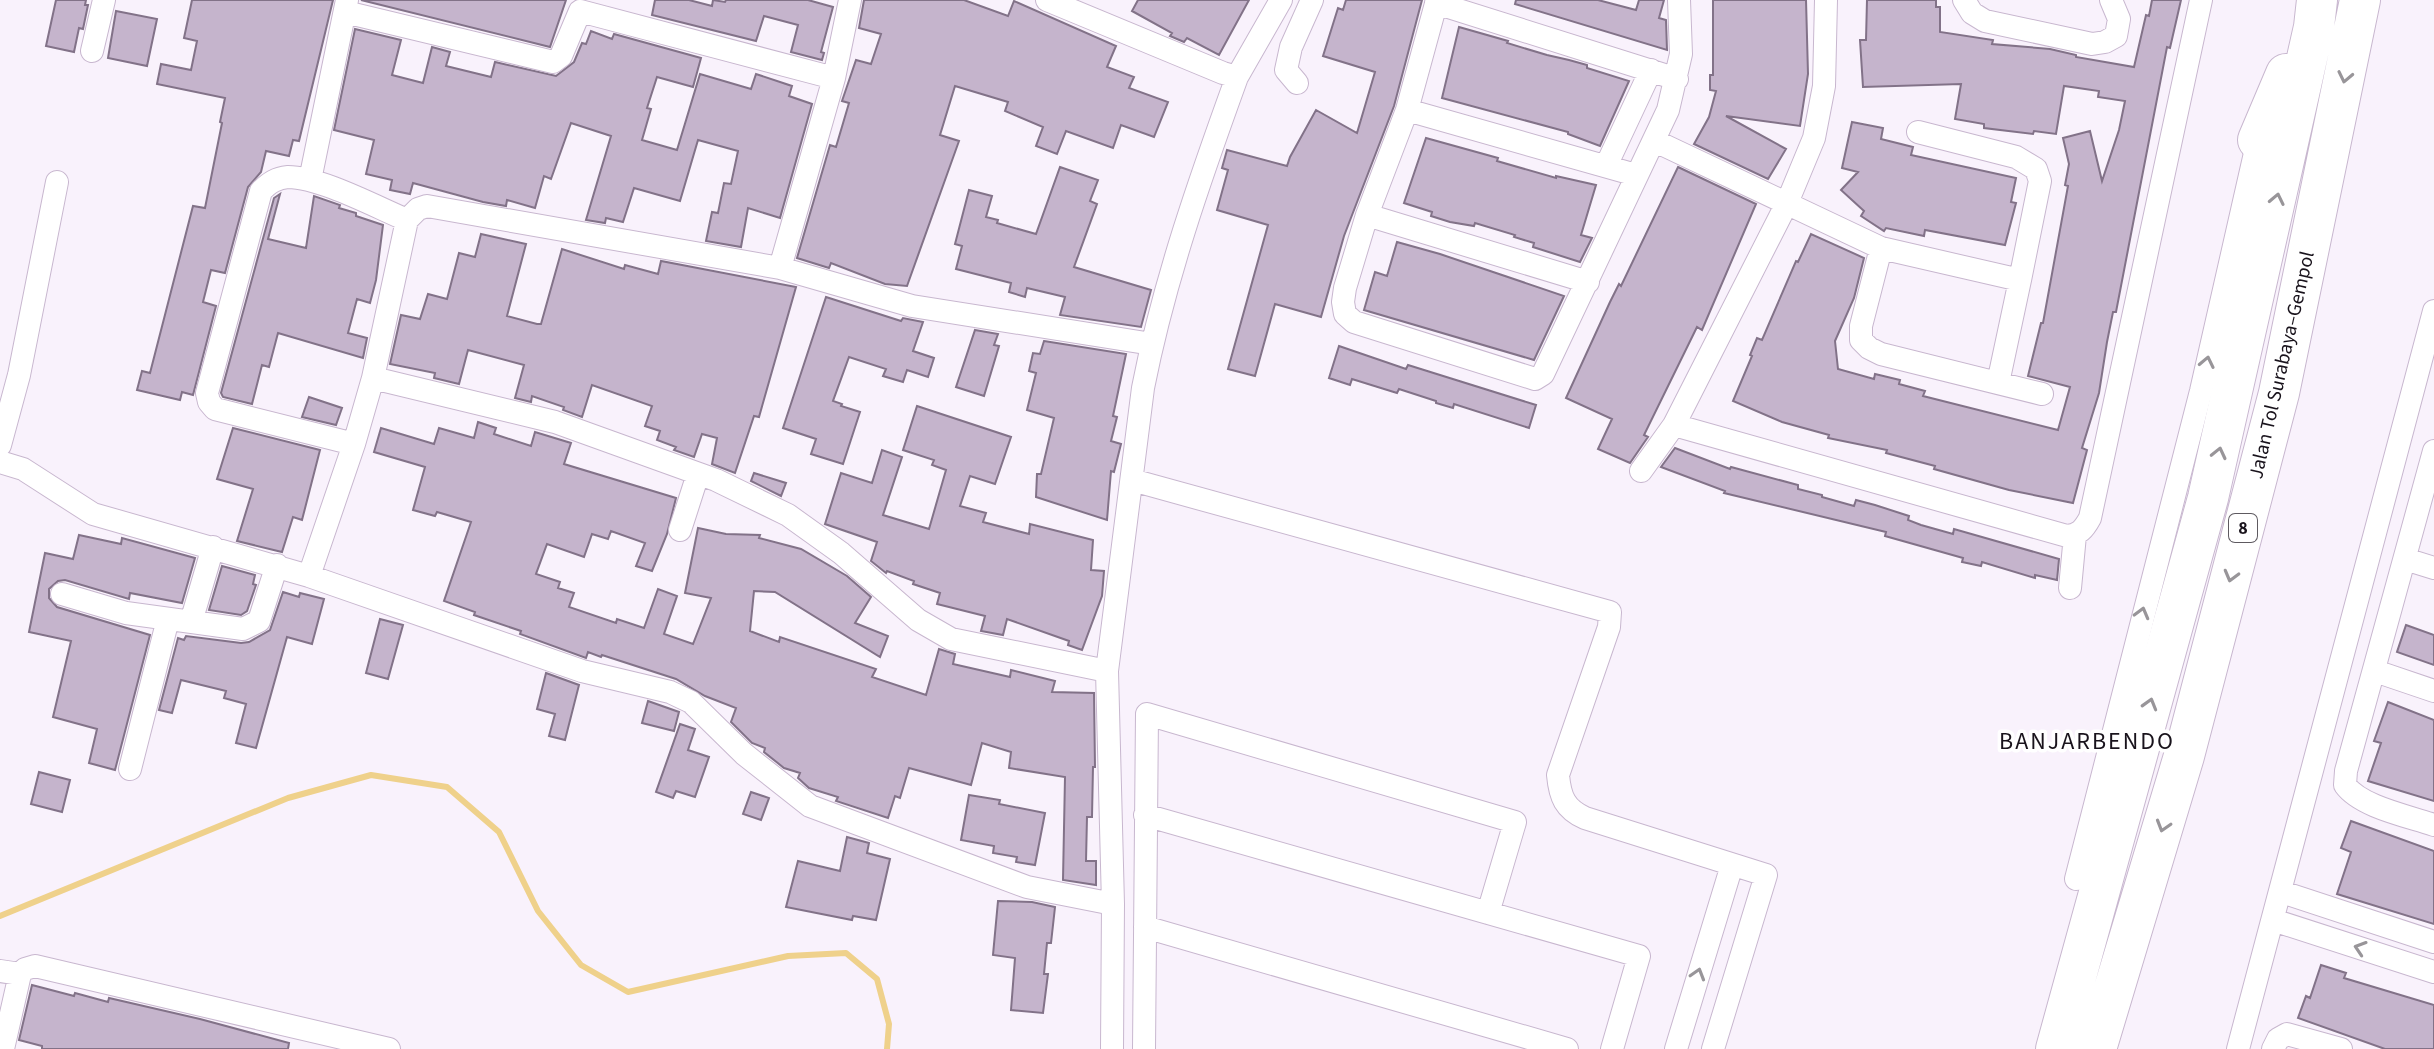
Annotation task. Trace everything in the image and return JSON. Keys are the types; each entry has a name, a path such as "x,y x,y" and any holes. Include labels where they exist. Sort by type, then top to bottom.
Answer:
{"highway":[{"name":"Jalan Tol Surabaya–Gempol","path":"2070,1046 2184,756 2279,393 2360,0"},
{"name":"Jalan Tol Surabaya–Gempol","path":"2070,1046 2208,498 2316,14"},
{"path":"2258,140 2284,76 2316,14"},
{"path":"2070,1046 2058,946 2076,879"}],"street":[{"path":"92,51 104,0"},
{"path":"780,268 834,78 850,0"},
{"path":"1047,0 1237,77"},
{"path":"1112,1049 1113,904 1107,671 1152,344 1191,203 1237,77 1281,0"},
{"path":"1297,83 1286,70 1291,47 1312,0"},
{"path":"1677,79 1436,1 1407,110 1367,215 1345,288 1345,314 1354,322 1528,379 1543,374 1668,110 1677,79 1681,54 1679,0"},
{"path":"1641,471 1674,425 1787,203 1814,138 1824,86 1826,0"},
{"path":"1964,0 1972,13 1985,21 2092,44 2116,36 2119,19 2111,0"},
{"path":"1674,425 2059,534 2075,535 2090,518 2201,0"},
{"path":"310,180 346,6 553,62 561,56 580,11 834,78"},
{"path":"1606,166 1651,70"},
{"path":"1407,110 1636,175"},
{"path":"1918,132 2016,157 2036,169 2040,181 1998,383"},
{"path":"2076,879 2201,391 2258,140"},
{"path":"1655,141 1881,248 2020,280"},
{"path":"354,444 215,409 207,393 261,191 272,181 287,177 310,180 407,220"},
{"path":"0,445 19,375 57,182"},
{"path":"309,576 373,378 407,220 418,209 427,206 780,268 912,306 1152,344"},
{"path":"1367,215 1588,282"},
{"path":"1881,248 1861,326 1861,340 1869,348 1881,354 2042,394"},
{"path":"2238,1049 2434,314"},
{"path":"373,378 555,422 698,474 788,515 841,553 918,620 951,639 1107,671"},
{"path":"2434,451 2346,771 2345,785 2351,793 2366,801 2434,825"},
{"path":"0,462 23,469 93,514 277,565 582,671 670,692 691,702 744,754 810,806 1027,887 1113,904"},
{"path":"680,530 698,474"},
{"path":"1132,480 1543,591 1610,612 1609,627 1558,775 1560,795 1571,812 1585,818 1766,875 1713,1049"},
{"path":"2070,588 2075,535"},
{"path":"130,769 179,621 213,547"},
{"path":"2405,559 2434,568"},
{"path":"62,594 126,613 243,629 259,621 277,565"},
{"path":"2375,671 2434,691"},
{"path":"1151,1047 1145,927 1147,714 1515,822 1488,913"},
{"path":"1145,815 1639,956 1612,1049"},
{"path":"1676,1049 1732,865"},
{"path":"2282,892 2434,942"},
{"path":"2273,920 2434,972"},
{"path":"1145,927 1567,1049"},
{"path":"3,1049 10,973 35,966 389,1049"},
{"path":"2273,1049 2278,1039 2287,1034 2341,1049"}],"building":[{"path":"56,0 86,0 85,5 88,5 74,52 46,46"},
{"path":"192,0 333,0 299,141 293,140 289,156 266,151 261,172 248,187 225,273 211,270 203,302 216,306 193,395 182,392 180,400 137,390 142,371 150,373 193,206 205,208 222,123 225,98 157,84 161,64 191,70 197,41 184,38"},
{"path":"361,0 566,0 550,47"},
{"path":"655,0 689,0 712,6 713,0 808,0 833,7 821,52 824,53 822,60 791,52 798,25 764,16 756,41 652,15"},
{"path":"864,0 964,0 1008,16 1014,1 1116,46 1107,67 1134,77 1129,88 1168,102 1154,137 1121,125 1113,148 1066,131 1057,154 1036,146 1043,127 1005,111 1008,102 955,86 940,135 959,141 907,286 885,284 831,263 829,268 797,258 830,145 836,147 849,103 842,101 856,60 871,64 881,34 859,28"},
{"path":"1138,0 1249,0 1219,55 1187,38 1184,42 1170,36 1172,33 1132,11"},
{"path":"1346,0 1422,0 1394,106 1344,236 1321,317 1275,304 1255,376 1228,369 1268,225 1217,210 1228,170 1222,168 1227,150 1287,166 1316,110 1357,133 1375,72 1323,56 1338,8 1343,10"},
{"path":"1516,0 1598,0 1636,10 1639,0 1664,0 1659,18 1666,20 1667,50 1515,4"},
{"path":"1713,0 1806,0 1808,74 1800,126 1726,116 1786,149 1768,179 1694,144 1709,117 1716,91 1710,90 1710,75 1713,75"},
{"path":"1867,0 1936,0 1936,7 1940,7 1940,32 1993,40 1992,44 2050,49 2134,67 2152,0 2181,0 2170,48 2167,47 2116,312 2113,312 2099,393 2082,448 2087,450 2073,503 2009,490 1934,469 1935,466 1886,453 1887,450 1828,438 1829,435 1782,422 1733,401 1757,338 1762,340 1811,234 1864,258 1854,298 1835,341 1838,369 1874,379 1875,374 1900,380 1899,384 1925,391 1923,396 2058,430 2070,387 2028,376 2043,323 2068,186 2065,185 2069,164 2063,138 2090,131 2102,181 2125,101 2098,97 2099,91 2064,86 2056,134 2034,131 2033,134 1984,128 1984,124 1955,119 1961,84 1863,87 1860,40 1866,40"},
{"path":"116,11 157,19 147,66 108,58"},
{"path":"1459,27 1587,65 1587,68 1629,81 1600,146 1568,132 1442,98"},
{"path":"355,29 401,40 392,75 423,83 432,47 450,52 446,66 491,77 495,62 556,76 574,62 591,31 612,39 614,34 701,58 693,87 657,77 647,108 651,109 642,140 677,150 700,74 751,89 756,74 792,86 789,96 812,104 780,218 748,208 741,247 706,241 712,212 718,213 724,183 731,184 738,151 698,140 680,201 634,188 623,222 606,218 605,223 586,220 611,136 571,123 551,179 544,176 535,208 507,200 506,206 483,202 413,183 410,194 390,190 392,180 366,174 374,140 334,130"},
{"path":"1852,122 1883,128 1881,139 1913,147 1911,155 2016,178 2011,202 2016,203 2005,245 1925,230 1924,236 1886,228 1884,231 1861,216 1864,211 1841,190 1858,172 1842,168"},
{"path":"1426,138 1556,178 1596,185 1581,235 1592,238 1580,262 1533,247 1534,243 1515,235 1475,223 1474,226 1450,222 1404,203"},
{"path":"1060,167 1098,180 1090,201 1097,204 1074,267 1151,290 1141,327 1060,315 1065,297 1027,288 1025,297 1009,292 1011,283 956,269 962,246 955,244 969,190 992,196 986,217 1036,234"},
{"path":"1678,167 1756,204 1702,330 1697,327 1644,435 1648,437 1630,463 1598,449 1612,419 1566,398"},
{"path":"280,194 268,239 306,248 314,196 383,225 376,280 370,303 357,299 348,333 367,338 363,358 278,333 269,367 262,365 252,404 223,397 221,393 274,198"},
{"path":"481,234 526,244 507,316 537,324 541,324 562,249 624,269 625,265 658,274 661,261 796,287 759,417 754,416 735,473 712,464 717,438 702,434 694,457 674,450 676,447 657,440 660,431 645,426 652,406 592,385 582,417 532,396 531,402 515,398 524,365 468,350 459,384 434,378 435,373 390,364 401,315 420,319 428,294 447,299 459,253 475,257"},
{"path":"1397,242 1564,296 1534,360 1364,310 1375,272 1387,276"},
{"path":"826,297 901,321 903,318 923,322 913,351 934,358 928,377 907,370 903,382 883,376 886,369 849,357 833,401 860,412 843,464 811,454 816,439 783,428"},
{"path":"975,330 998,334 994,345 999,346 984,396 956,387"},
{"path":"1044,341 1126,354 1113,416 1117,417 1111,441 1121,444 1114,472 1111,471 1107,520 1036,497 1037,474 1041,474 1054,418 1027,410 1036,373 1029,371 1033,353 1040,354"},
{"path":"1339,346 1406,369 1408,365 1536,405 1529,428 1454,404 1453,408 1436,403 1399,389 1397,393 1352,379 1350,385 1329,378"},
{"path":"309,397 342,408 336,425 302,417"},
{"path":"917,406 1011,437 995,484 970,476 960,506 986,513 983,522 1029,534 1030,524 1093,540 1091,570 1104,571 1102,596 1082,650 1068,645 1069,641 1007,619 1003,635 981,631 985,616 937,604 940,593 886,573 871,561 877,542 825,524 841,473 872,483 882,450 902,457 883,515 929,529 946,470 932,465 934,460 903,450"},
{"path":"478,422 496,428 494,434 531,446 535,432 571,443 564,464 676,498 667,534 652,571 636,566 645,543 611,531 608,539 592,534 584,557 547,544 536,574 560,582 558,588 574,593 569,607 616,623 617,619 644,628 658,589 677,596 664,634 693,644 711,598 685,593 698,528 726,534 760,535 759,538 801,549 847,576 871,597 855,623 888,636 880,657 775,592 754,591 750,631 779,642 780,637 876,669 872,677 926,695 939,649 955,654 953,664 1010,677 1011,670 1055,681 1052,692 1094,693 1095,767 1092,817 1087,817 1086,861 1096,861 1096,885 1063,880 1065,777 1009,768 1011,752 982,743 971,785 909,768 900,798 895,796 888,818 836,801 838,797 809,788 798,778 800,773 784,768 764,752 765,748 752,743 731,722 736,708 705,696 676,679 602,655 588,652 586,658 444,601 471,522 437,512 435,516 413,510 425,467 374,452 381,428 434,444 439,428 474,438"},
{"path":"233,428 320,450 302,520 293,517 282,552 237,541 253,489 217,479"},
{"path":"1675,448 1730,469 1798,485 1798,489 1822,497 1854,506 1856,500 1909,516 1908,520 1921,525 1953,534 1954,529 2059,559 2057,580 2035,575 2035,578 1982,562 1981,566 1962,562 1963,558 1885,536 1886,532 1724,493 1661,467"},
{"path":"754,473 786,483 781,496 751,481"},
{"path":"79,535 121,544 122,538 195,558 182,603 130,593 129,599 65,580 58,581 49,589 49,598 57,607 150,635 115,770 89,763 97,729 53,717 71,641 29,632 45,553 73,559"},
{"path":"222,566 255,575 253,584 256,585 247,611 241,615 209,610"},
{"path":"283,592 324,599 312,644 287,637 256,748 236,743 246,704 224,698 226,691 181,680 172,713 159,710 178,638 184,640 186,636 249,642 270,630"},
{"path":"380,619 403,625 388,679 366,673"},
{"path":"2406,625 2434,635 2434,665 2397,652"},
{"path":"546,673 579,685 565,740 549,736 555,714 537,709"},
{"path":"648,701 679,712 674,731 642,723"},
{"path":"2388,702 2434,720 2434,801 2368,781 2381,743 2374,741"},
{"path":"680,724 695,729 688,750 709,757 695,797 676,791 673,798 656,792"},
{"path":"39,772 70,780 62,812 31,804"},
{"path":"751,792 769,798 761,820 743,814"},
{"path":"969,795 1045,813 1035,865 1016,862 1017,857 993,853 994,846 961,840"},
{"path":"2351,821 2434,851 2434,924 2337,894 2351,852 2341,848"},
{"path":"847,837 869,843 867,853 890,859 876,920 853,916 852,920 786,907 798,861 840,871"},
{"path":"998,901 1032,902 1055,907 1051,943 1047,943 1044,974 1048,974 1043,1013 1011,1010 1015,958 993,955"},
{"path":"2321,965 2346,973 2344,978 2434,1005 2434,1049 2385,1049 2298,1018 2306,996 2310,998"},
{"path":"32,985 108,1002 109,998 200,1019 289,1043 288,1049 42,1049 42,1046 19,1040"}],"waterway":[{"path":"0,916 288,798 371,775 447,787 499,832 538,911 581,965 628,992 788,956 846,953 877,979 889,1024 887,1049"}],"district":[{"name":"BANJARBENDO","path":"2087,741"}]}
